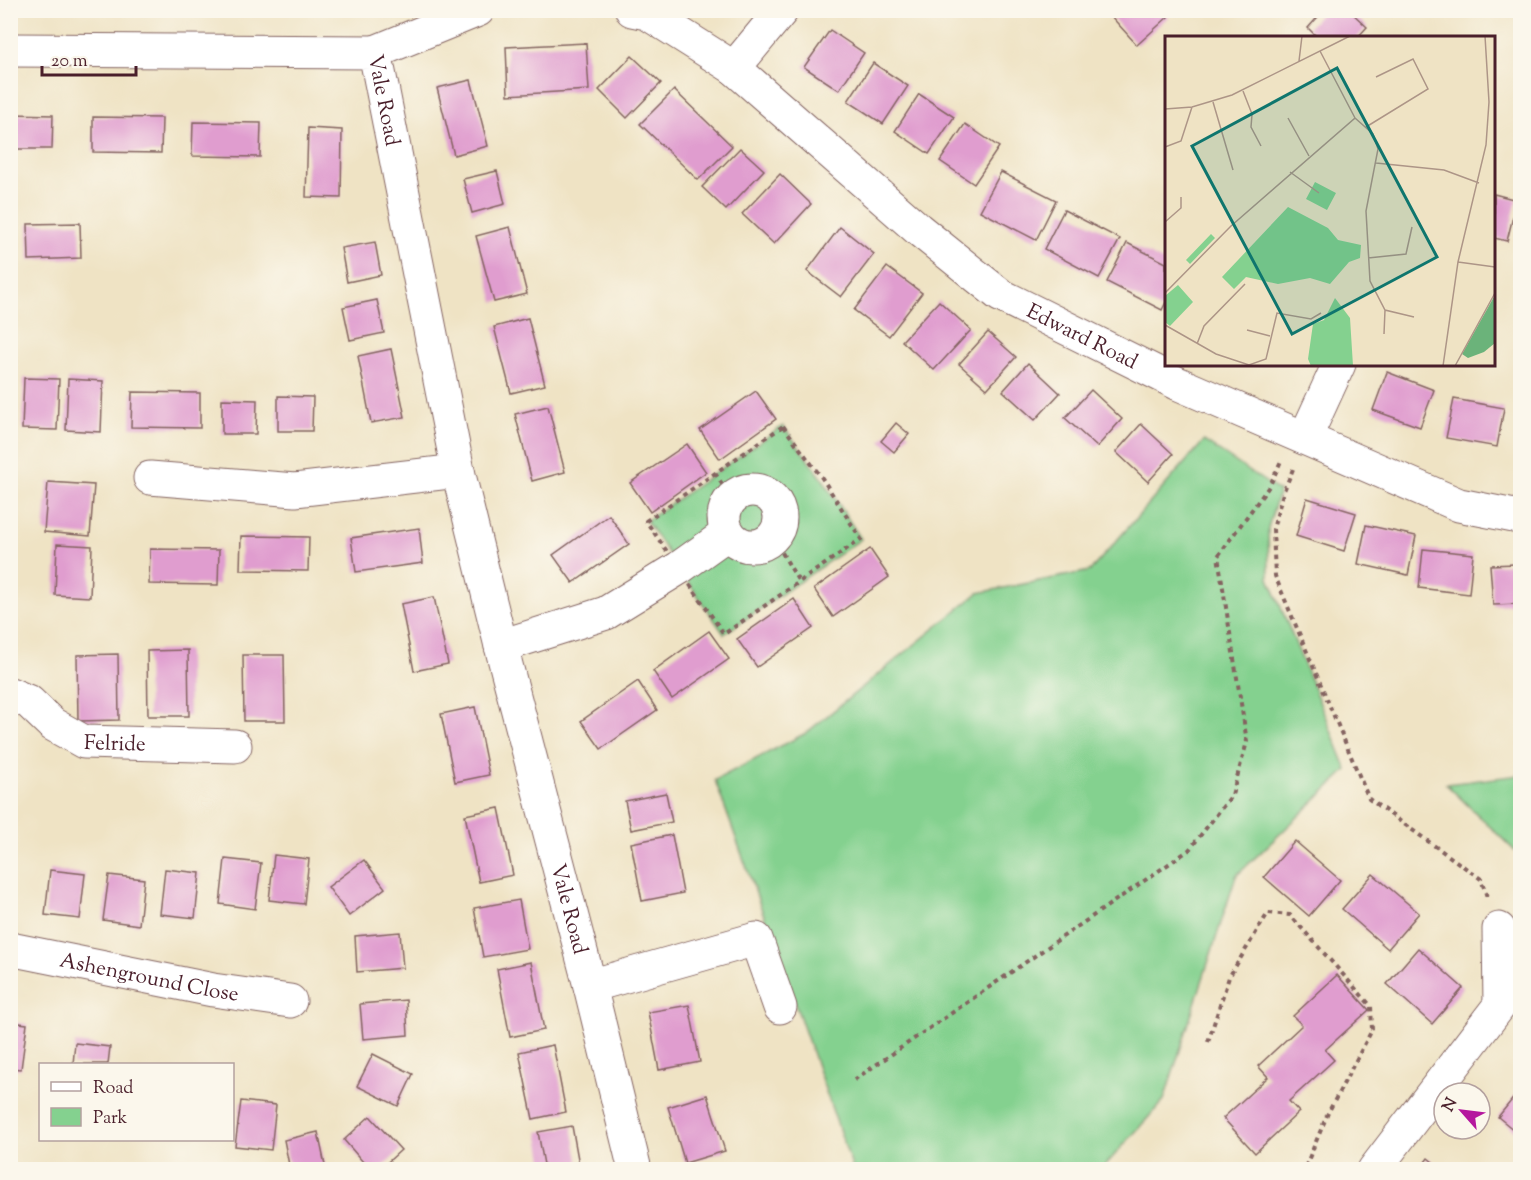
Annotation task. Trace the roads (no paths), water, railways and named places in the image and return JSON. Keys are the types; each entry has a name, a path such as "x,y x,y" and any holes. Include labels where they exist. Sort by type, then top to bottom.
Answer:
{"street":[{"name":"Edward Road","path":"632,10 647,13 734,68 918,229 1000,295 1179,384 1459,505 1514,516 1521,515"},
{"path":"734,68 782,10"},
{"path":"375,52 473,11"},
{"name":"Vale Road","path":"10,50 375,52 458,471 635,1170"},
{"path":"1300,436 1338,366"},
{"path":"150,478 295,490 458,471"},
{"path":"723,486 738,493 756,489 765,492 778,505 780,524 770,540 752,546 734,540 728,532 724,524 726,506 723,486"},
{"path":"501,646 606,613 679,568 728,532"},
{"name":"Felride","path":"10,694 29,702 52,724 84,742 236,746"},
{"path":"1374,1170 1500,1005 1499,928"},
{"path":"590,986 756,939 780,1007"},
{"name":"Ashenground Close","path":"10,949 213,990 290,1001"}]}
